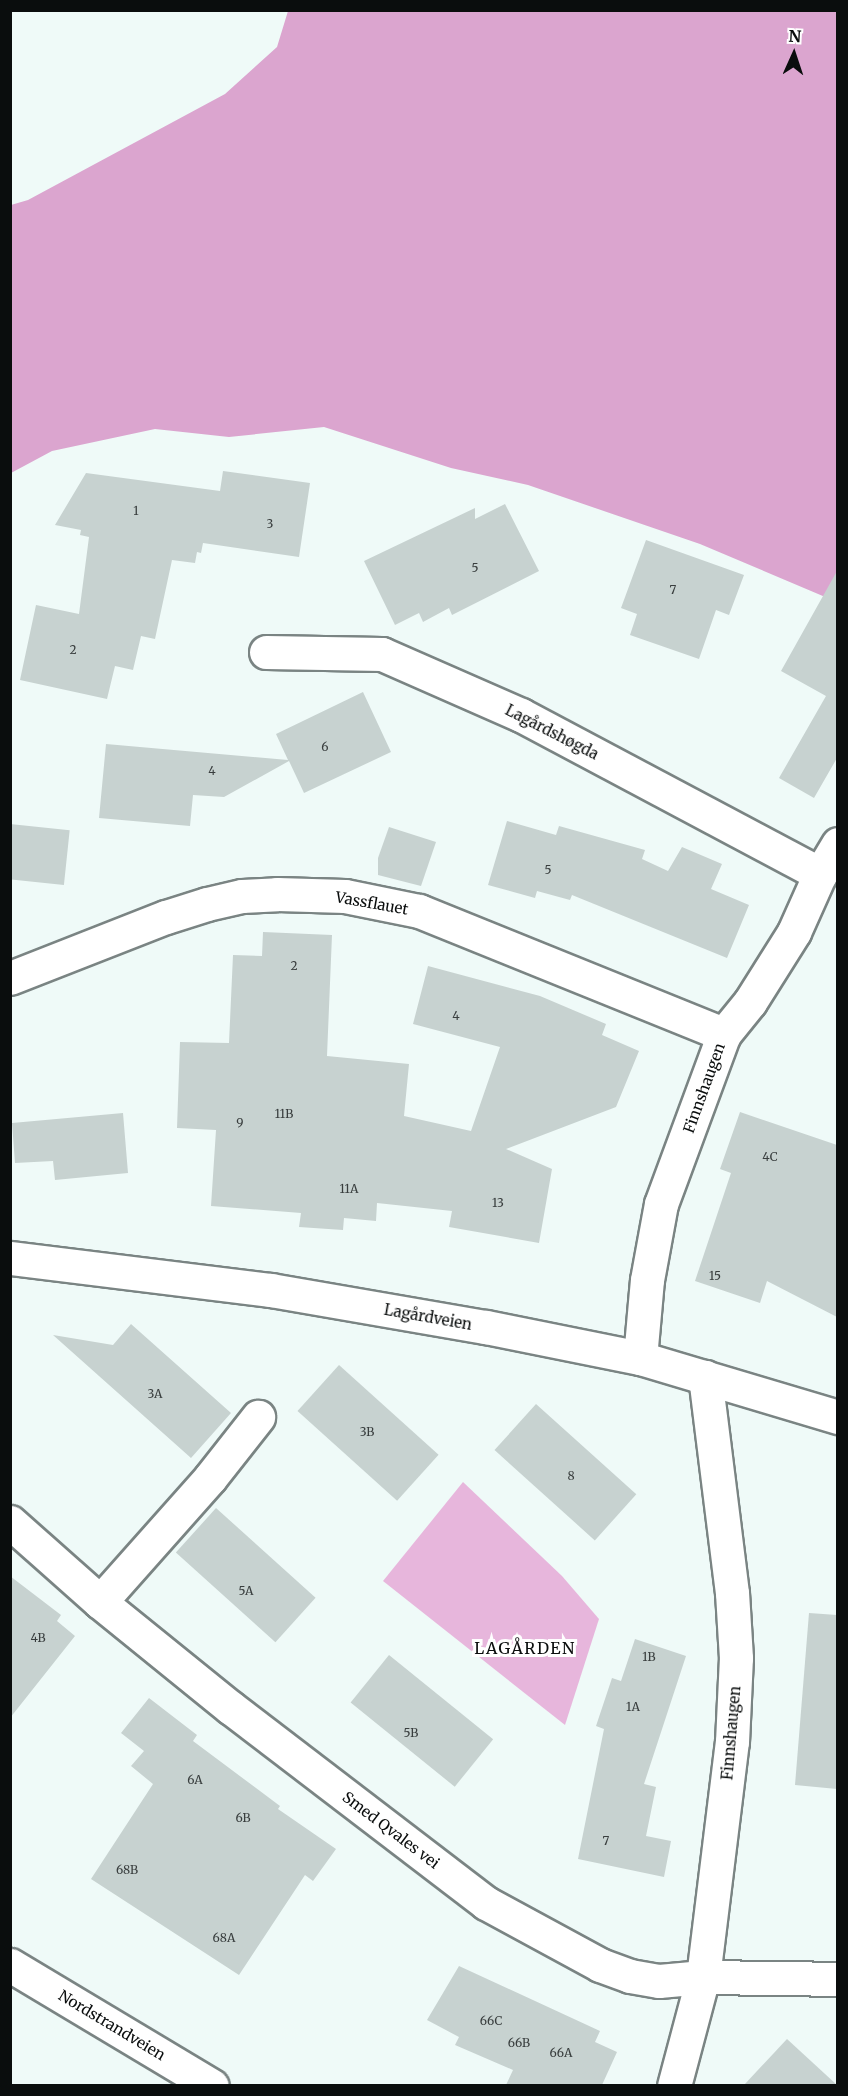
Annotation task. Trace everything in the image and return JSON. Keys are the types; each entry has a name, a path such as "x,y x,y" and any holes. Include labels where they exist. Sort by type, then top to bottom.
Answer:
{"street":[{"name":"Lagårdshøgda","path":"266,652 382,654 521,715 820,874"},
{"name":"Finnshaugen","path":"640,1358 647,1280 661,1204 724,1034 750,1002 794,932 820,874 837,844"},
{"name":"Vassflauet","path":"10,978 166,917 207,904 242,896 277,894 345,896 419,911 724,1034"},
{"name":"Lagårdveien","path":"10,1258 271,1290 486,1327 640,1358 837,1417"},
{"name":"Finnshaugen","path":"674,2085 703,1977 732,1742 736,1658 732,1593 705,1377"},
{"path":"100,1602 210,1478 258,1417"},
{"name":"Smed Qvales vei","path":"10,1522 100,1602 231,1708 486,1903 600,1965 630,1976 659,1982 703,1977 837,1979"},
{"name":"Nordstrandveien","path":"10,1965 212,2085"}],"shaded area":[{"path":"288,11 837,11 837,602 700,544 528,485 451,468 324,427 229,437 155,429 52,451 11,473 11,205 28,200 225,94 277,47"},
{"path":"463,1482 562,1576 599,1619 565,1725 383,1581"}],"building":[{"path":"223,471 310,483 299,557 203,543 201,553 197,552 195,563 172,560 155,639 141,636 133,670 115,666 107,699 20,680 36,605 79,614 89,537 80,535 81,530 55,525 86,473 220,491"},
{"path":"505,504 539,571 452,615 449,608 423,622 419,613 395,625 364,561 475,508 475,519"},
{"path":"646,540 744,575 729,615 716,610 699,659 630,635 637,614 621,608"},
{"path":"837,571 837,758 814,798 779,778 826,696 781,671"},
{"path":"363,692 391,752 304,793 289,761 224,797 193,795 190,826 99,818 106,744 288,760 276,734"},
{"path":"507,821 556,835 559,826 645,850 642,859 668,871 682,847 722,864 711,889 749,905 727,958 572,895 570,900 537,891 535,898 488,885"},
{"path":"10,824 70,830 64,885 10,879"},
{"path":"389,827 436,842 421,886 378,875 378,858"},
{"path":"263,932 332,935 327,1056 409,1064 404,1116 471,1131 500,1047 413,1024 428,966 540,996 606,1024 602,1035 639,1051 616,1107 506,1149 552,1169 539,1243 449,1227 452,1211 377,1203 376,1221 344,1218 343,1230 299,1227 301,1213 211,1206 216,1130 177,1128 180,1042 229,1043 233,955 262,956"},
{"path":"740,1112 837,1145 837,1317 767,1281 760,1303 695,1281 731,1173 720,1169"},
{"path":"123,1113 128,1173 55,1180 53,1161 15,1163 12,1123"},
{"path":"131,1324 231,1413 191,1458 53,1335 113,1345"},
{"path":"339,1365 439,1455 397,1501 298,1411"},
{"path":"536,1404 636,1494 595,1540 495,1450"},
{"path":"216,1508 316,1598 275,1642 176,1553"},
{"path":"10,1576 61,1615 57,1621 75,1636 10,1718"},
{"path":"809,1613 837,1615 837,1789 795,1785"},
{"path":"635,1639 686,1656 644,1784 656,1787 646,1836 671,1841 664,1877 578,1859 604,1729 596,1726 612,1678 621,1681"},
{"path":"389,1655 493,1739 455,1787 351,1702"},
{"path":"149,1698 197,1735 193,1741 280,1806 278,1809 336,1849 313,1881 305,1875 239,1975 91,1879 153,1784 131,1766 144,1751 121,1733"},
{"path":"459,1966 600,2031 595,2042 617,2052 602,2085 506,2085 513,2070 455,2045 459,2037 427,2020"},
{"path":"787,2039 837,2085 744,2085"}],"district":[{"name":"LAGÅRDEN","path":"525,1648"}]}
